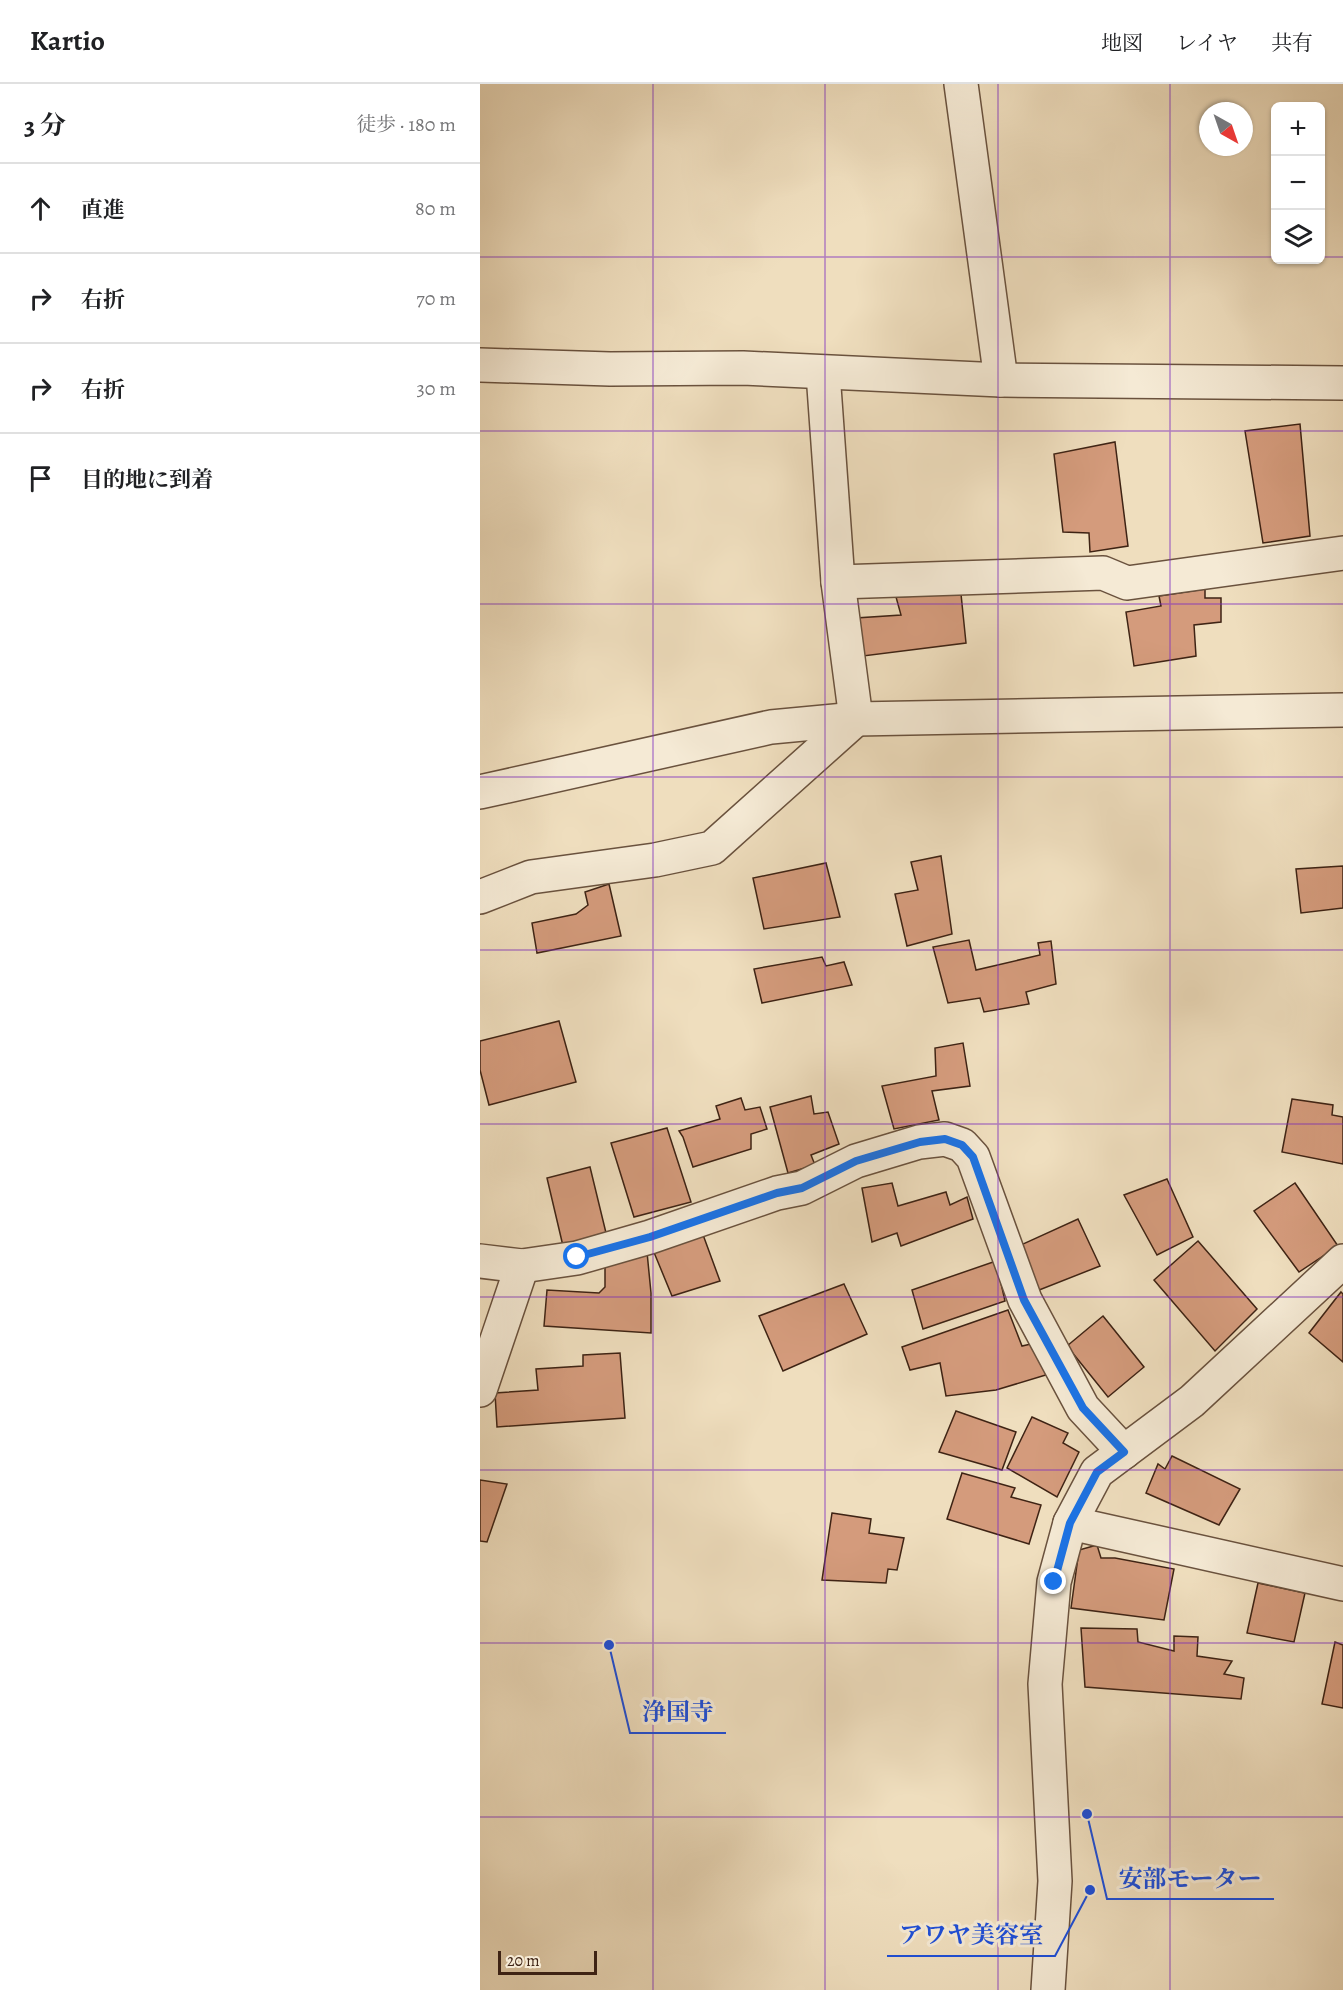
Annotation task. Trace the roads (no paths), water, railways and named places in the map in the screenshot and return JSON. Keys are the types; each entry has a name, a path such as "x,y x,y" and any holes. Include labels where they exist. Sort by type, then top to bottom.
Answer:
{"street":[{"path":"961,84 1002,380"},
{"path":"480,365 609,369 742,368 1002,380 1343,383"},
{"path":"823,373 838,582 856,719"},
{"path":"838,582 1103,573 1127,583 1343,553"},
{"path":"480,792 771,727 856,719 1343,710"},
{"path":"480,897 531,877 655,860 712,848 856,719"},
{"path":"480,1261 522,1266 577,1257 650,1237 777,1193 802,1188 856,1161 920,1142 945,1139 962,1145 973,1157 1024,1300 1083,1408 1124,1452"},
{"path":"1048,1990 1055,1881 1045,1684 1054,1582 1070,1523 1097,1472 1192,1401 1343,1262"},
{"path":"480,1390 522,1266"},
{"path":"1070,1523 1343,1584"}],"place":[{"name":"浄国寺","path":"609,1645"},
{"name":"安部モーター","path":"1087,1814"},
{"name":"アワヤ美容室","path":"1090,1890"}]}
